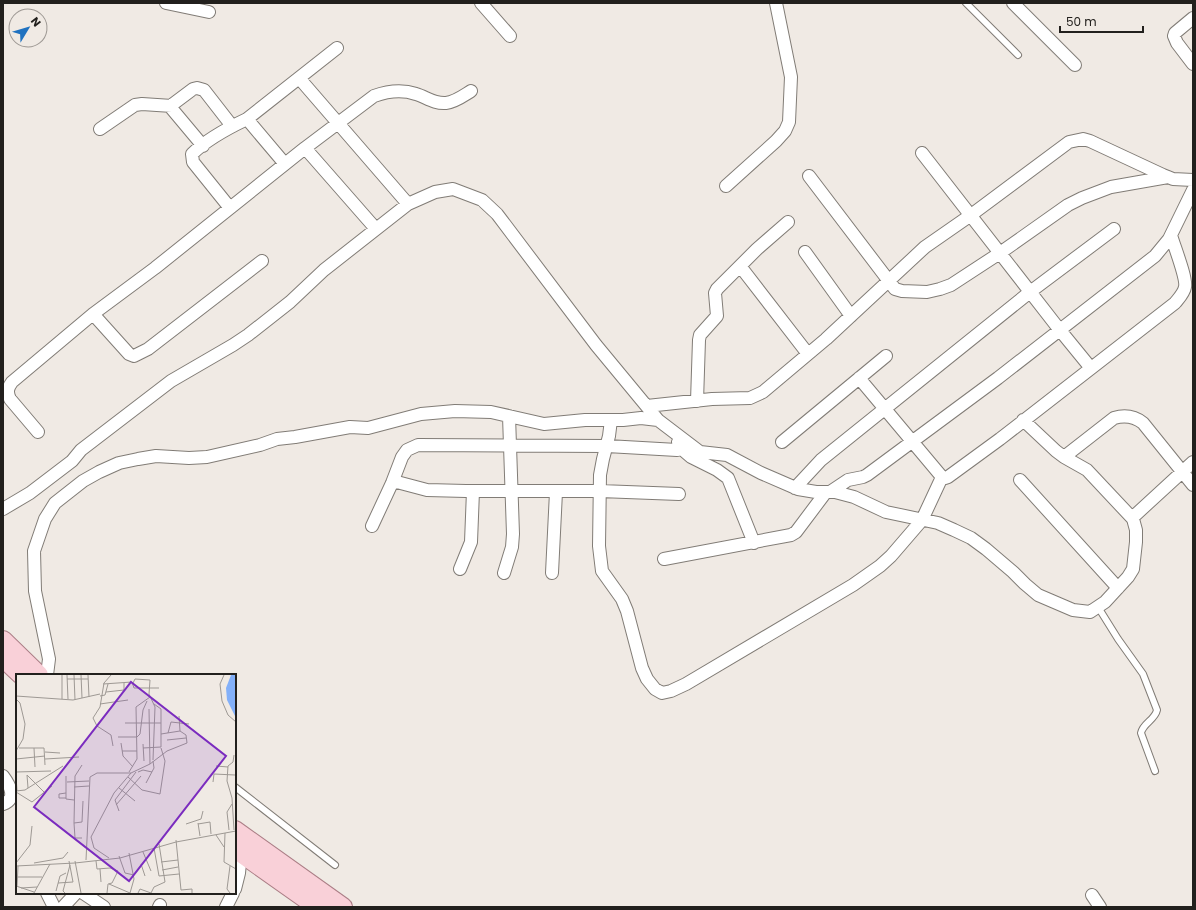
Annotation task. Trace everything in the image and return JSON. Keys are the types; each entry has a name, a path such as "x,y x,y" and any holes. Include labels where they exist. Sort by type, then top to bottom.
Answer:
{"main road":[{"path":"3,640 38,674"},
{"path":"3,658 20,674"},
{"path":"236,831 343,907"},
{"path":"238,851 311,906"}],"street":[{"path":"166,3 209,12"},
{"path":"481,3 510,36"},
{"path":"726,186 776,141 785,131 789,122 791,77 776,3"},
{"path":"1013,3 1075,65"},
{"path":"1193,18 1175,33 1174,36 1177,44 1193,64"},
{"path":"230,208 193,162 192,154 232,126 247,119 337,48"},
{"path":"300,78 408,204"},
{"path":"100,129 135,105 172,106 193,89 197,88 204,90 232,126"},
{"path":"38,432 10,399 8,392 9,387 12,382 93,314 155,268 305,148 374,96 396,90 416,94 436,102 445,103 456,100 470,91"},
{"path":"172,106 173,111 202,146"},
{"path":"247,119 285,164"},
{"path":"647,406 712,399 735,400 757,396 851,316 924,247 971,215 1069,142 1075,140 1090,140 1168,177 1186,181 1193,180"},
{"path":"305,148 376,229"},
{"path":"922,153 1090,368"},
{"path":"809,176 895,289 902,291 927,292 951,285 1000,253 1068,205 1082,198 1111,187 1168,177"},
{"path":"3,509 30,493 72,461 81,450 171,381 222,352 248,335 290,302 324,270 408,204 435,192 453,189 482,200 497,214 596,345 658,420 700,452 727,455 761,473 795,488 854,497 886,512 938,523 971,538 1000,559 1025,584 1044,597 1073,610 1090,612 1105,602 1133,569 1136,530 1132,518 1087,470 1064,457 1023,420"},
{"path":"664,559 754,543 791,535 796,532 828,492 848,480 868,475 911,441 998,378 1059,329 1155,256 1171,235 1193,190"},
{"path":"697,401 698,340 700,335 717,316 715,298 717,289 788,222"},
{"path":"795,488 821,460 885,408 1030,292 1114,229"},
{"path":"859,378 942,477 948,477 1175,302 1182,295 1185,286 1184,275 1171,235"},
{"path":"805,252 851,316"},
{"path":"93,314 129,354 134,356 148,349 262,261"},
{"path":"740,266 808,354"},
{"path":"782,442 886,356"},
{"path":"47,674 49,659 35,591 34,551 45,519 55,503 84,480 119,463 156,456 189,458 207,457 260,445 277,439 350,427 368,428 421,414 455,411 491,412 544,424 641,418 658,420"},
{"path":"504,573 512,547 513,534 509,416"},
{"path":"1064,457 1114,418 1121,416 1131,417 1139,419 1143,423 1193,485"},
{"path":"610,420 610,436 603,458 600,475 599,546 602,571 622,599 627,611 642,668 647,679 655,689 662,693 671,691 686,684 853,585 890,556 922,520 942,477"},
{"path":"674,432 682,449 690,457 728,478 754,543"},
{"path":"372,526 393,481 402,456 407,450 418,445 607,446 682,449"},
{"path":"1132,518 1193,462"},
{"path":"1020,480 1118,588"},
{"path":"393,481 427,490 512,492 600,491 679,494"},
{"path":"460,569 471,542 473,491"},
{"path":"552,573 556,492"},
{"path":"3,776 12,791 11,798 3,804"},
{"path":"236,885 239,873 238,851"},
{"path":"48,894 54,907"},
{"path":"63,907 75,894"},
{"path":"84,894 104,907"},
{"path":"226,907 232,894"},
{"path":"1092,895 1100,907"}],"lane":[{"path":"966,3 1018,55"},
{"path":"1098,607 1118,639 1141,671 1157,710 1155,716 1142,729 1141,733 1155,771"},
{"path":"236,787 335,865"}]}
